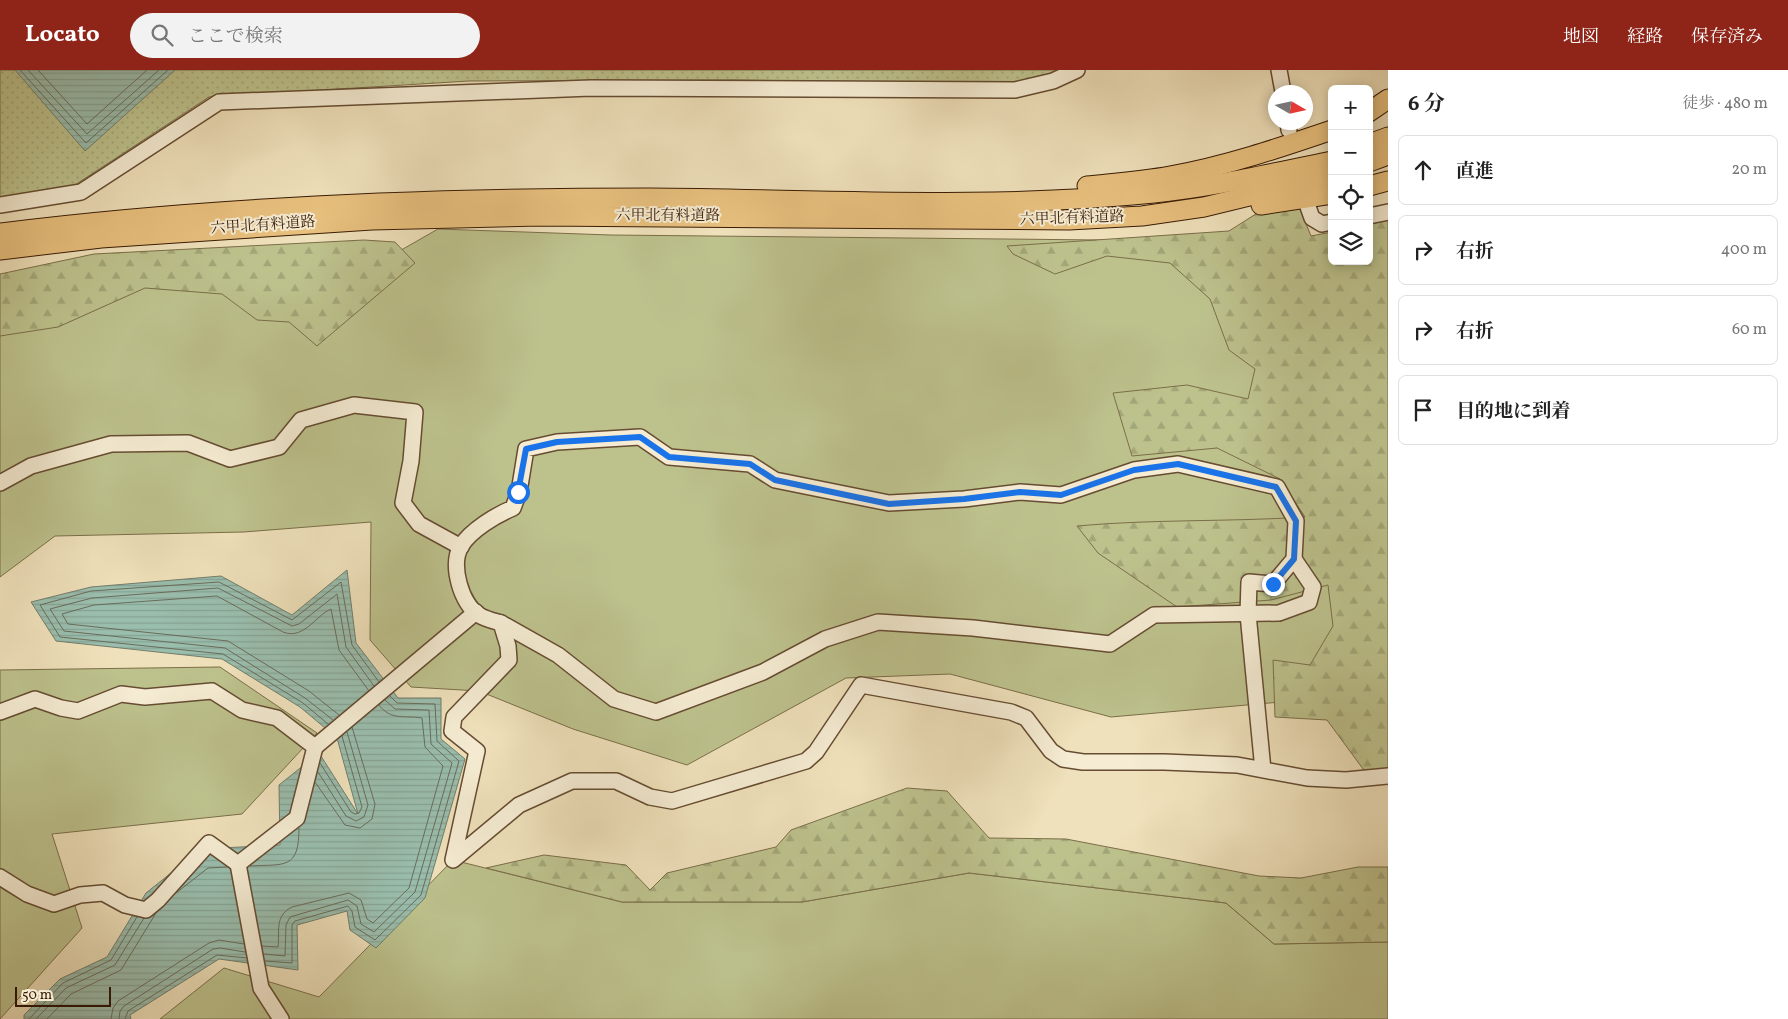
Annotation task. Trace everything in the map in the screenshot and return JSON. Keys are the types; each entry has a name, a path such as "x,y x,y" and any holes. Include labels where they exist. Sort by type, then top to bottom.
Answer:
{"main road":[{"path":"1373,109 1388,99"},
{"path":"937,201 1169,176 1262,154 1328,131"},
{"path":"1373,143 1388,137"},
{"path":"1373,150 1388,146"},
{"path":"1373,161 1388,155"},
{"name":"六甲北有料道路","path":"0,233 259,209 541,198 937,201 1070,199 1152,193 1219,185 1328,164"},
{"path":"1373,167 1388,164"},
{"name":"六甲北有料道路","path":"0,250 111,238 372,220 540,216 1069,220 1142,216 1204,207 1328,165"},
{"path":"1373,185 1388,181"},
{"path":"1204,207 1249,207 1328,195"}],"street":[{"path":"0,204 81,192 219,102 591,88 1015,90 1053,81 1077,70"},
{"path":"1279,70 1282,85"},
{"path":"1306,201 1312,218 1322,224 1328,223"},
{"path":"1373,215 1388,212"},
{"path":"0,483 31,466 111,444 188,443 230,460 279,447 302,420 354,405 376,406 416,412 411,461 403,503 419,524 461,547"},
{"path":"1263,770 1248,614 1249,582 1273,584 1294,559 1296,521 1276,487 1178,464 1134,470 1061,495 1020,492 964,499 889,504 775,480 750,464 669,457 640,437 557,442 526,449 513,508 492,516 461,547 456,578 467,602 479,615 501,623 558,655 614,699 656,712 762,672 825,639 878,622 973,628 1110,644 1154,615 1248,614 1279,613 1309,602 1313,587 1294,559"},
{"path":"238,864 297,818 315,747 476,612"},
{"path":"501,623 508,646 509,660 454,717 452,731 477,751 453,860 519,804 572,781 616,781 650,798 672,801 806,761 816,752 860,685 1010,712 1026,718 1051,751 1063,759 1083,762 1164,762 1237,765 1307,778 1346,780 1388,776"},
{"path":"0,712 35,698 61,708 78,711 121,694 145,697 212,691 242,710 277,718 315,747"},
{"path":"0,877 27,894 54,904 80,895 103,893 125,905 146,910 158,900 209,843 238,864 261,988 281,1019"}],"green space":[{"path":"0,70 1066,70 1011,84 736,80 469,81 209,97 75,185 0,197"},
{"path":"1295,197 1311,236 1328,233 1328,265 1373,265 1373,223 1388,220 1388,770 1366,773 1327,720 1275,717 1273,660 1310,665 1333,626 1328,585 1271,600 1177,607 1098,553 1077,526 1134,522 1305,517 1280,479 1217,448 1132,456 1113,393 1187,385 1248,399 1255,369 1229,350 1210,299 1170,263 1107,256 1055,274 1013,254 1007,246 1229,231 1278,200"},
{"path":"438,229 611,235 1101,240 1217,247 1334,507 1352,633 1303,700 1111,717 950,674 846,678 687,765 573,729 479,691 411,687 370,640 371,522 244,532 55,536 0,577 0,292 354,277"},
{"path":"364,240 395,242 415,263 317,346 289,322 257,320 222,294 145,288 58,327 0,336 0,274 94,254"},
{"path":"220,667 317,733 242,814 52,834 82,928 0,1019 0,670"},
{"path":"907,788 947,791 989,838 1066,839 1259,876 1301,878 1358,867 1388,867 1388,942 1274,944 1226,903 969,873 802,902 622,902 486,868 544,855 626,865 650,890 667,873 776,847 791,830"},
{"path":"453,860 622,902 802,902 969,873 1226,903 1274,944 1388,942 1388,1019 160,1019 224,968 319,997"}],"water":[{"path":"15,70 175,70 85,151"},
{"path":"347,570 356,643 398,698 441,698 441,739 465,759 425,898 376,948 350,930 347,911 297,925 298,970 219,959 130,1015 131,1019 24,1019 24,1015 60,979 107,957 146,893 201,849 280,845 279,785 319,753 358,814 337,738 300,707 222,659 56,641 31,602 91,587 221,576 292,615"}],"route":[{"path":"518,492 526,449 557,442 640,437 669,457 750,464 775,480 821,488 889,504 964,499 1020,492 1061,495 1097,485 1134,470 1178,464 1276,487 1296,521 1294,559 1273,584"}]}
